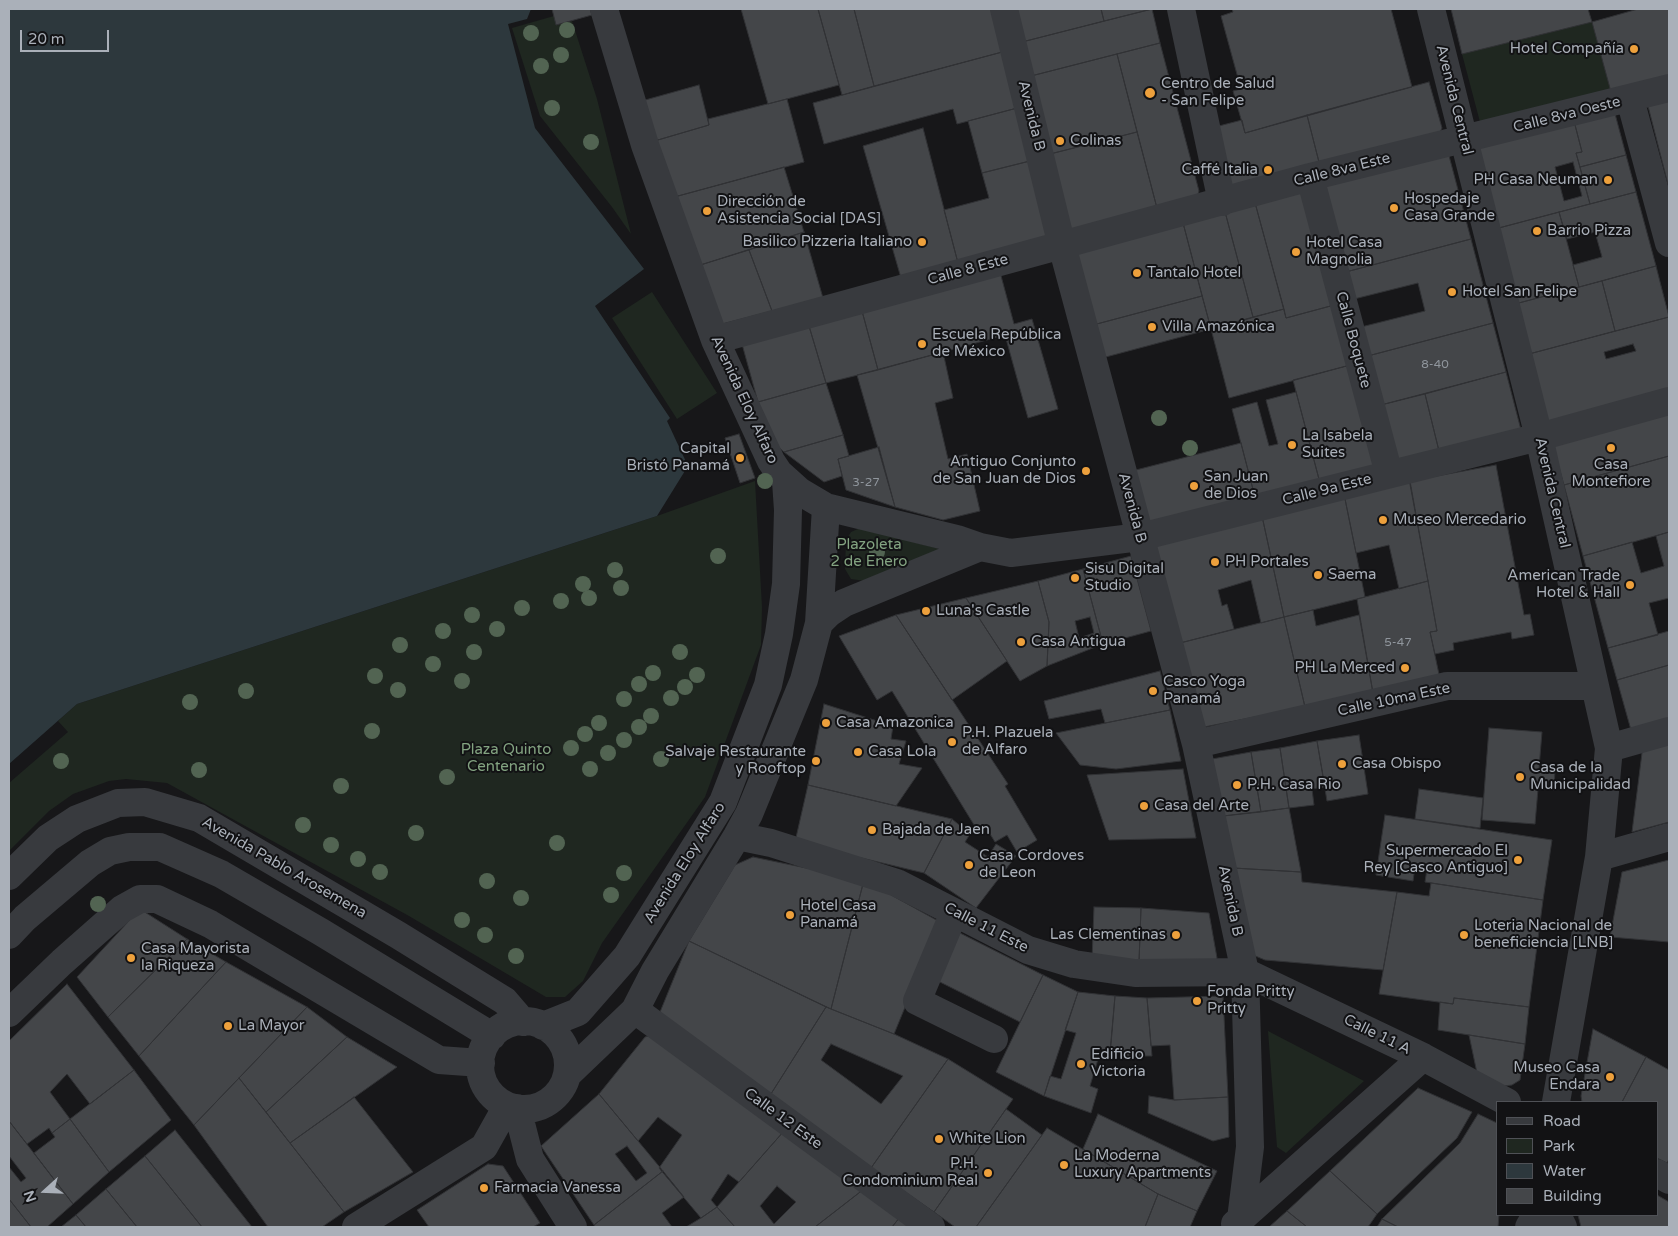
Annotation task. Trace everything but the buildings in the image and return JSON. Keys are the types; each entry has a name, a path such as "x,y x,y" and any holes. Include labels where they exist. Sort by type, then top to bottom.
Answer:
{"street":[{"name":"Avenida Eloy Alfaro","path":"533,1024 578,1012 627,956 723,802 768,685 779,634 786,584 788,519 786,481 771,461 714,340 645,145 604,9"},
{"name":"Avenida B","path":"1004,9 1062,244 1196,744 1245,972 1250,1147 1236,1223"},
{"path":"1181,9 1222,202"},
{"name":"Avenida Central","path":"1431,9 1539,437 1609,748 1599,857 1556,1101"},
{"name":"Calle 8va Oeste","path":"1464,140 1669,88"},
{"path":"1630,99 1669,243"},
{"name":"Calle 8va Este","path":"1222,202 1310,177 1464,140"},
{"name":"Calle Boquete","path":"1310,177 1389,474"},
{"name":"Calle 8 Este","path":"714,340 1222,202"},
{"name":"Calle 9a Este","path":"786,481 812,500 826,507 957,539 980,547 1011,553 1140,537 1539,437 1669,401"},
{"name":"Avenida Eloy Alfaro","path":"567,1075 634,1010 749,814 804,680 820,611 826,507"},
{"path":"786,584 803,578 811,583 820,611 829,613 844,603 980,547"},
{"name":"Calle 10ma Este","path":"1196,744 1447,686 1595,686"},
{"path":"1609,748 1669,731"},
{"name":"Avenida Pablo Arosemena","path":"9,876 48,838 77,819 118,804 145,802 199,818 398,935 505,1001 533,1024"},
{"name":"Calle 11 Este","path":"737,836 771,843 897,883 1028,950 1074,964 1135,973 1245,972"},
{"path":"1599,857 1669,838"},
{"path":"9,934 90,863 110,851 129,847 160,847 221,874 321,932 492,1036"},
{"path":"9,1013 62,962 122,909 140,899 157,899 210,924 439,1060 481,1063"},
{"path":"954,913 917,1001 994,1040"},
{"name":"Calle 11 A","path":"1245,972 1423,1057 1505,1101"},
{"name":"Calle 12 Este","path":"634,1010 931,1227"},
{"path":"533,1024 555,1034 564,1046 568,1060 567,1075 560,1090 549,1102 534,1108 512,1107 494,1097 482,1078 481,1063 484,1048 492,1036 506,1026 533,1024"},
{"name":"Avenida B","path":"1236,1223 1423,1057"},
{"path":"356,1227 484,1147 512,1107"},
{"path":"512,1107 530,1159 573,1227"},
{"path":"1658,1174 1669,1180"},
{"path":"1529,1227 1535,1216"},
{"path":"1555,1216 1563,1227"}],"green space":[{"path":"554,16 556,25 572,21 597,99 631,234 540,116 512,28"},
{"path":"1592,22 1611,92 1480,122 1462,54"},
{"path":"652,292 717,393 677,419 612,318"},
{"name":"Plaza Quinto Centenario","path":"755,481 762,607 761,645 705,797 602,943 583,981 565,997 546,997 409,916 167,783 126,779 109,781 73,794 49,811 9,851 9,783 68,732 58,721 77,704 657,516"},
{"name":"Plazoleta 2 de Enero","path":"860,528 940,549 865,581 851,579 845,569 846,540 851,532"},
{"path":"1268,1031 1364,1081 1286,1153 1277,1147"}],"water":[{"path":"9,9 531,9 527,19 508,24 535,128 644,269 595,306 670,418 667,421 688,466 657,516 77,704 9,764"}],"place":[{"name":"Hotel Compañía","path":"1634,49"},
{"name":"Centro de Salud - San Felipe","path":"1150,93"},
{"name":"Colinas","path":"1060,141"},
{"name":"Caffé Italia","path":"1268,170"},
{"name":"PH Casa Neuman","path":"1608,180"},
{"name":"Hospedaje Casa Grande","path":"1394,208"},
{"name":"Dirección de Asistencia Social [DAS]","path":"707,211"},
{"name":"Barrio Pizza","path":"1537,231"},
{"name":"Basilico Pizzeria Italiano","path":"922,242"},
{"name":"Hotel Casa Magnolia","path":"1296,252"},
{"name":"Tantalo Hotel","path":"1137,273"},
{"name":"Hotel San Felipe","path":"1452,292"},
{"name":"Villa Amazónica","path":"1152,327"},
{"name":"Escuela República de México","path":"922,344"},
{"name":"La Isabela Suites","path":"1292,445"},
{"name":"Casa Montefiore","path":"1611,448"},
{"name":"Capital Bristó Panamá","path":"740,458"},
{"name":"Antiguo Conjunto de San Juan de Dios","path":"1086,471"},
{"name":"San Juan de Dios","path":"1194,486"},
{"name":"Museo Mercedario","path":"1383,520"},
{"name":"PH Portales","path":"1215,562"},
{"name":"Saema","path":"1318,575"},
{"name":"Sisu Digital Studio","path":"1075,578"},
{"name":"American Trade Hotel & Hall","path":"1630,585"},
{"name":"Luna's Castle","path":"926,611"},
{"name":"Casa Antigua","path":"1021,642"},
{"name":"PH La Merced","path":"1405,668"},
{"name":"Casco Yoga Panamá","path":"1153,691"},
{"name":"Casa Amazonica","path":"826,723"},
{"name":"P.H. Plazuela de Alfaro","path":"952,742"},
{"name":"Casa Lola","path":"858,752"},
{"name":"Salvaje Restaurante y Rooftop","path":"816,761"},
{"name":"Casa Obispo","path":"1342,764"},
{"name":"Casa de la Municipalidad","path":"1520,777"},
{"name":"P.H. Casa Rio","path":"1237,785"},
{"name":"Casa del Arte","path":"1144,806"},
{"name":"Bajada de Jaen","path":"872,830"},
{"name":"Supermercado El Rey [Casco Antiguo]","path":"1518,860"},
{"name":"Casa Cordoves de Leon","path":"969,865"},
{"name":"Hotel Casa Panamá","path":"790,915"},
{"name":"Las Clementinas","path":"1176,935"},
{"name":"Loteria Nacional de beneficiencia [LNB]","path":"1464,935"},
{"name":"Casa Mayorista la Riqueza","path":"131,958"},
{"name":"Fonda Pritty Pritty","path":"1197,1001"},
{"name":"La Mayor","path":"228,1026"},
{"name":"Edificio Victoria","path":"1081,1064"},
{"name":"Museo Casa Endara","path":"1610,1077"},
{"name":"White Lion","path":"939,1139"},
{"name":"La Moderna Luxury Apartments","path":"1064,1165"},
{"name":"P.H. Condominium Real","path":"988,1173"},
{"name":"Farmacia Vanessa","path":"484,1188"}]}
